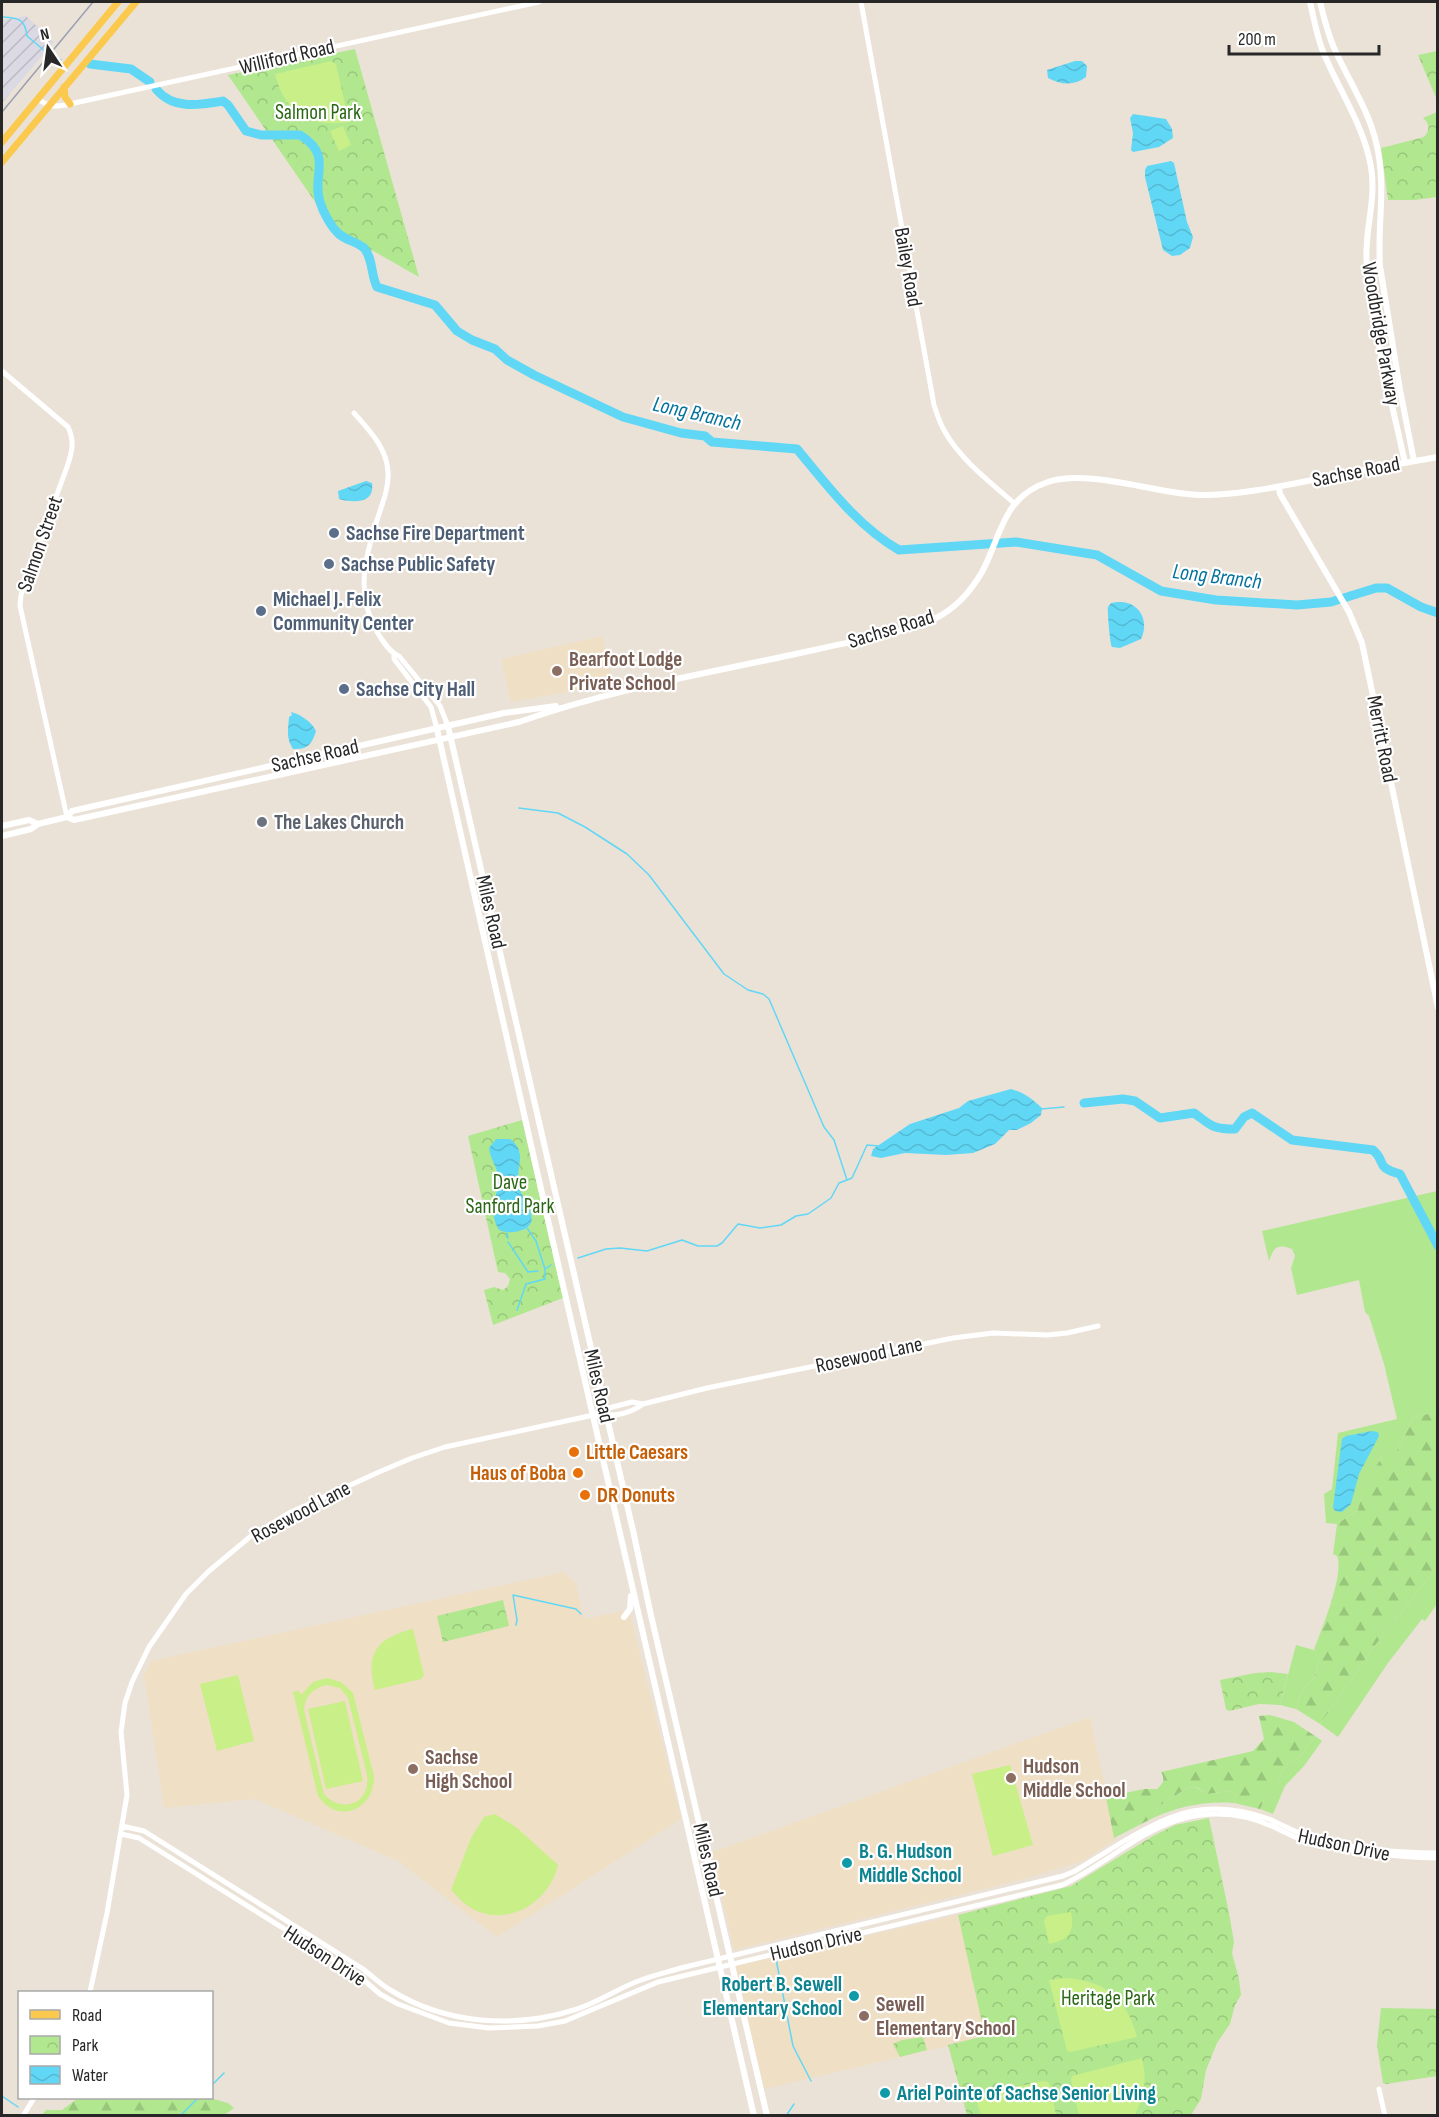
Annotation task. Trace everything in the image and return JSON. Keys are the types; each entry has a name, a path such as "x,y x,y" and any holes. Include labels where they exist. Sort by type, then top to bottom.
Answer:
{"main road":[{"path":"2,142 118,2"},
{"path":"2,162 136,2"},
{"name":"Woodbridge Parkway","path":"1310,2 1323,52 1358,122 1371,166 1373,202 1366,265 1405,463"},
{"name":"Woodbridge Parkway","path":"1320,2 1334,48 1363,106 1377,143 1383,182 1378,250 1400,390 1414,461"},
{"path":"64,87 65,97 70,104"},
{"name":"Sachse Road","path":"2,836 67,817 72,811 504,713 566,705 920,625 942,615 961,600 975,583 989,556 1000,526 1014,503 1040,486 1067,478 1082,478 1180,494 1206,495 1279,488 1437,457"},
{"name":"Merritt Road","path":"1279,488 1280,494 1349,612 1362,643 1437,1008"},
{"name":"Sachse Road","path":"67,817 74,820 519,722 566,705"},
{"name":"Miles Road","path":"448,726 767,2115"},
{"name":"Miles Road","path":"437,729 754,2115"},
{"name":"Sachse Road","path":"2,826 29,820 38,824"},
{"path":"483,931 495,929"},
{"path":"553,1242 566,1239"},
{"path":"624,1617 631,1603 631,1584"},
{"path":"699,1869 709,1866"}],"street":[{"name":"Williford Road","path":"47,106 53,108 539,2"},
{"name":"Bailey Road","path":"861,2 934,405 944,431 958,449 1014,503"},
{"path":"38,99 47,106"},
{"name":"Salmon Street","path":"2,371 68,427 72,437 73,449 68,467 28,573 20,606 67,817"},
{"path":"354,413 385,455 388,472 386,494 363,576 365,606 379,636 394,654 399,656 440,706 448,726"},
{"path":"394,654 394,660 431,707 437,729"},
{"name":"Rosewood Lane","path":"593,1415 606,1417 634,1411 643,1404 707,1388 953,1338 993,1333 1047,1335 1098,1326"},
{"name":"Rosewood Lane","path":"90,1991 107,1913 127,1795 121,1732 125,1703 132,1682 149,1647 186,1594 230,1552 251,1536 291,1512 412,1458 474,1440 593,1415 605,1409 632,1402 643,1404"},
{"name":"Hudson Drive","path":"122,1826 144,1831 363,1969 392,1992 428,2008 456,2016 510,2021 552,2016 576,2010 642,1979 1063,1876 1167,1819 1191,1811 1223,1809 1247,1811 1307,1837 1336,1844 1437,1853"},
{"name":"Hudson Drive","path":"121,1834 139,1838 358,1976 380,1994 425,2015 457,2024 489,2028 516,2028 565,2021 658,1982 1062,1885 1164,1826 1176,1820 1203,1814 1233,1814 1250,1817 1307,1842 1390,1856 1437,1858"},
{"path":"1379,2089 1385,2115"},
{"path":"23,2115 33,2099"}],"shaded area":[{"path":"26,16 54,42 2,103 2,20"},
{"name":"Bearfoot Lodge Private School","path":"602,636 613,684 511,702 501,659"},
{"name":"Sachse High School","path":"563,1572 576,1583 584,1619 629,1610 681,1819 497,1937 398,1861 255,1799 164,1808 144,1675 151,1661"},
{"name":"Hudson Middle School","path":"1090,1717 1116,1839 1083,1861 1020,1880 734,1950 712,1852"},
{"name":"Sewell Elementary School","path":"958,1915 986,2037 764,2089 735,1966"}],"green space":[{"name":"Salmon Park","path":"355,49 419,277 333,228 228,75"},
{"path":"1438,51 1437,100 1418,55"},
{"path":"331,61 336,64 349,122 322,123 311,120 292,108 279,88 275,74"},
{"path":"1437,112 1437,197 1388,200 1381,148 1424,137 1428,132 1428,127 1423,118"},
{"path":"343,126 351,145 339,151 330,131"},
{"name":"Dave Sanford Park","path":"522,1120 563,1298 493,1325 484,1290 494,1287 503,1290 508,1286 510,1279 505,1273 498,1272 468,1136"},
{"path":"1437,1191 1437,1412 1414,1417 1396,1452 1385,1452 1375,1468 1368,1471 1358,1510 1337,1524 1326,1523 1324,1494 1332,1489 1338,1433 1397,1419 1384,1364 1369,1316 1365,1312 1359,1280 1297,1295 1291,1268 1295,1256 1292,1249 1276,1248 1269,1261 1262,1231"},
{"path":"1437,1412 1437,1567 1373,1648 1320,1724 1296,1709 1301,1692 1314,1678 1319,1662 1314,1650 1338,1575 1339,1564 1337,1556 1333,1554 1337,1524 1358,1510 1368,1470 1375,1468 1385,1452 1396,1452 1414,1417"},
{"path":"1437,1567 1437,1604 1425,1621 1422,1619 1388,1663 1338,1737 1320,1724 1373,1648"},
{"path":"503,1600 509,1626 443,1642 437,1616"},
{"path":"413,1629 424,1675 421,1679 375,1690 372,1666 377,1649 390,1637"},
{"path":"1296,1645 1314,1650 1319,1662 1314,1678 1301,1692 1296,1709 1280,1705"},
{"path":"1271,1672 1288,1674 1280,1705 1259,1704 1229,1711 1226,1709 1220,1680"},
{"path":"238,1675 254,1741 217,1751 200,1684"},
{"path":"327,1678 341,1682 353,1693 374,1776 373,1788 368,1797 354,1810 345,1812 335,1810 326,1805 318,1796 293,1692 299,1691 301,1695 313,1682","holes":["326,1685 340,1688 348,1698 367,1775 367,1785 360,1799 347,1804 339,1804 324,1794 304,1710 308,1697 317,1689"]},
{"path":"345,1701 363,1781 326,1789 308,1709"},
{"path":"1270,1715 1294,1722 1315,1736 1300,1757 1288,1763 1278,1780 1270,1788 1260,1809 1234,1803 1236,1795 1229,1791 1207,1794 1196,1787 1187,1788 1159,1806 1153,1818 1114,1838 1106,1797 1144,1789 1157,1789 1163,1781 1161,1772 1253,1751 1264,1739 1259,1716"},
{"path":"1315,1736 1322,1741 1304,1766 1285,1786 1273,1814 1260,1809 1270,1787 1278,1780 1288,1763 1300,1757"},
{"path":"1010,1765 1033,1845 993,1856 972,1774"},
{"path":"1195,1787 1207,1794 1229,1791 1236,1795 1234,1803 1193,1805 1153,1818 1159,1806 1187,1788"},
{"path":"495,1814 516,1827 558,1865 545,1891 523,1909 510,1914 482,1913 468,1906 451,1890 471,1838 484,1817"},
{"name":"Heritage Park","path":"1209,1818 1229,1913 1234,1942 1232,1953 1241,1995 1235,2005 1230,2024 1217,2043 1206,2070 1201,2099 1191,2115 967,2115 948,2045 985,2036 958,1915 1071,1886 1175,1825"},
{"path":"1071,1912 1072,1925 1069,1934 1049,1944 1044,1921 1047,1916"},
{"path":"1064,1978 1091,1983 1112,1994 1127,2012 1137,2037 1067,2051 1049,1980"},
{"path":"1381,2008 1437,2009 1437,2076 1383,2083 1377,2045"},
{"path":"923,2037 927,2050 900,2057 893,2044 902,2040"},
{"path":"1142,2058 1144,2087 1135,2115 1079,2115 1072,2076"},
{"path":"1043,2081 1048,2082 1050,2086 1056,2115 981,2115 975,2096"},
{"path":"77,2099 213,2099 228,2103 234,2108 223,2116 42,2115 46,2110 62,2110"}],"water":[{"path":"1082,61 1087,66 1086,77 1067,84 1048,78 1047,70"},
{"path":"1133,114 1166,119 1172,129 1173,138 1159,147 1133,152 1131,150 1133,133 1130,118"},
{"path":"1171,161 1174,163 1187,222 1193,237 1190,248 1180,255 1172,256 1163,250 1145,177 1147,166"},
{"path":"366,481 372,483 372,490 367,498 357,501 339,499 338,491"},
{"path":"1118,602 1137,608 1144,625 1141,639 1120,648 1111,645 1108,614 1108,607 1111,603"},
{"path":"291,712 305,719 316,731 311,743 306,747 293,749 289,741"},
{"path":"1011,1089 1024,1094 1042,1108 1041,1115 1017,1130 1009,1130 995,1144 973,1153 946,1155 905,1153 881,1158 871,1156 873,1149 910,1124 959,1108 968,1101"},
{"path":"496,1139 510,1139 520,1154 519,1188 529,1208 532,1221 529,1226 516,1232 499,1230 493,1214 498,1175 489,1148"},
{"path":"1378,1432 1379,1436 1359,1474 1351,1504 1342,1512 1335,1511 1333,1507 1342,1439 1346,1436"}],"waterway":[{"name":"Long Branch","path":"2,17 20,20 25,26 27,36 52,57 61,60"},
{"name":"Long Branch","path":"90,64 131,69 150,82"},
{"name":"Long Branch","path":"156,89 163,96 178,103 223,101 246,131 261,135 300,135 310,143 319,158 318,192 323,210 339,234 361,246 367,252 377,287 435,305 457,331 472,340 495,349 507,360 534,375 623,417 681,433 705,436 712,442 797,449 856,517 899,550 1016,542 1097,555 1161,591 1216,600 1297,605 1331,602 1376,588 1387,588 1421,607 1438,613"},
{"path":"519,808 558,813 627,854 649,875 724,974 748,990 763,994 769,999 824,1127 834,1140 847,1180 852,1178 867,1145 879,1146"},
{"path":"1084,1103 1123,1099 1135,1101 1160,1118 1194,1113 1212,1126 1227,1129 1235,1129 1244,1117 1252,1113 1292,1140 1373,1150 1387,1169 1400,1174 1438,1246"},
{"path":"1041,1109 1064,1107"},
{"path":"578,1258 606,1249 647,1251 682,1240 698,1246 717,1246 738,1224 760,1228 781,1225 796,1216 808,1214 831,1198 839,1183 847,1180"},
{"path":"527,1228 536,1241 545,1269 551,1265"},
{"path":"507,1233 508,1238"},
{"path":"508,1242 528,1272 538,1271"},
{"path":"517,1310 526,1284 545,1279 545,1269"},
{"path":"516,1625 513,1595 576,1609 581,1614"},
{"path":"776,1959 793,2046 811,2081"},
{"path":"213,2084 224,2073"},
{"path":"2,2096 18,2107"},
{"path":"180,2116 197,2099"},
{"path":"786,2116 794,2104"}],"railway":[{"path":"2,112 93,2"}],"place":[{"name":"Sachse Fire Department","path":"334,533"},
{"name":"Sachse Public Safety","path":"329,564"},
{"name":"Michael J. Felix Community Center","path":"261,611"},
{"name":"Bearfoot Lodge Private School","path":"557,671"},
{"name":"Sachse City Hall","path":"344,689"},
{"name":"The Lakes Church","path":"262,822"},
{"name":"Little Caesars","path":"574,1452"},
{"name":"Haus of Boba","path":"578,1473"},
{"name":"DR Donuts","path":"585,1495"},
{"name":"Sachse High School","path":"413,1769"},
{"name":"Hudson Middle School","path":"1011,1778"},
{"name":"B. G. Hudson Middle School","path":"847,1863"},
{"name":"Robert B. Sewell Elementary School","path":"854,1996"},
{"name":"Sewell Elementary School","path":"864,2016"},
{"name":"Ariel Pointe of Sachse Senior Living","path":"885,2093"}]}
